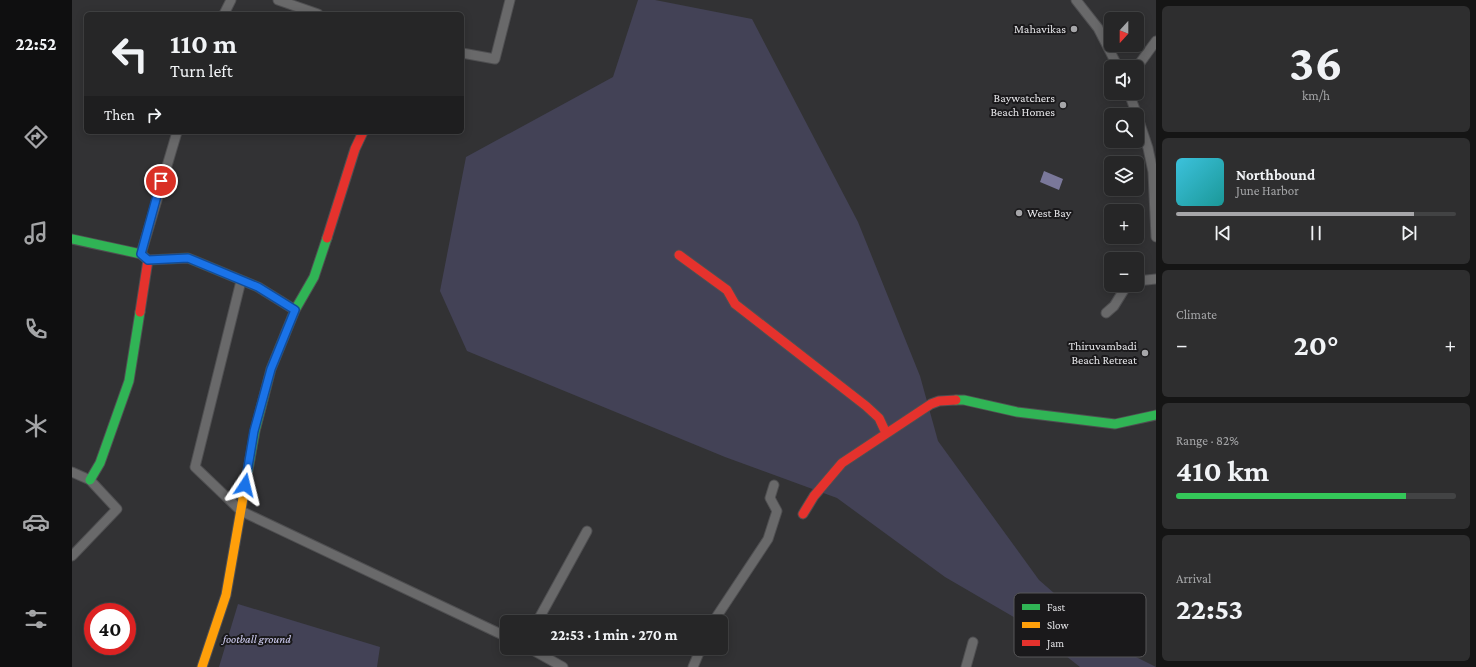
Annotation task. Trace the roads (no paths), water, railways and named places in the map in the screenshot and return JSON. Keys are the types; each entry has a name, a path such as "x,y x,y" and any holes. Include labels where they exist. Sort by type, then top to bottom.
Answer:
{"street":[{"path":"225,12 231,0"},
{"path":"278,0 312,12"},
{"path":"464,54 495,59 510,0"},
{"path":"1076,0 1098,28 1114,60"},
{"path":"1142,60 1156,41"},
{"path":"90,480 100,463 129,381 144,257 176,134"},
{"path":"202,667 226,595 254,431 271,369 295,310 314,277 355,149 362,134"},
{"path":"1144,136 1153,172 1156,237"},
{"path":"72,239 144,257 188,258 240,281 258,287 295,310"},
{"path":"679,256 727,290 735,304 866,406 879,418 886,433"},
{"path":"1144,280 1156,279"},
{"path":"240,281 195,467 241,511 500,634"},
{"path":"1106,313 1114,306 1123,292"},
{"path":"803,514 814,496 842,463 930,404 939,401 964,400 1017,412 1115,424 1156,415"},
{"path":"72,472 90,480 117,509 72,556"},
{"path":"718,615 768,539 777,512 770,498 774,485"},
{"path":"541,615 587,531"},
{"path":"966,667 973,642"},
{"path":"542,655 563,667"},
{"path":"693,667 699,655"}],"place":[{"name":"Mahavikas","path":"1074,29"},
{"name":"Baywatchers Beach Homes","path":"1063,105"},
{"name":"West Bay","path":"1019,213"},
{"name":"Thiruvambadi Beach Retreat","path":"1145,353"}],"park label":[{"name":"football ground","path":"257,639"}]}
